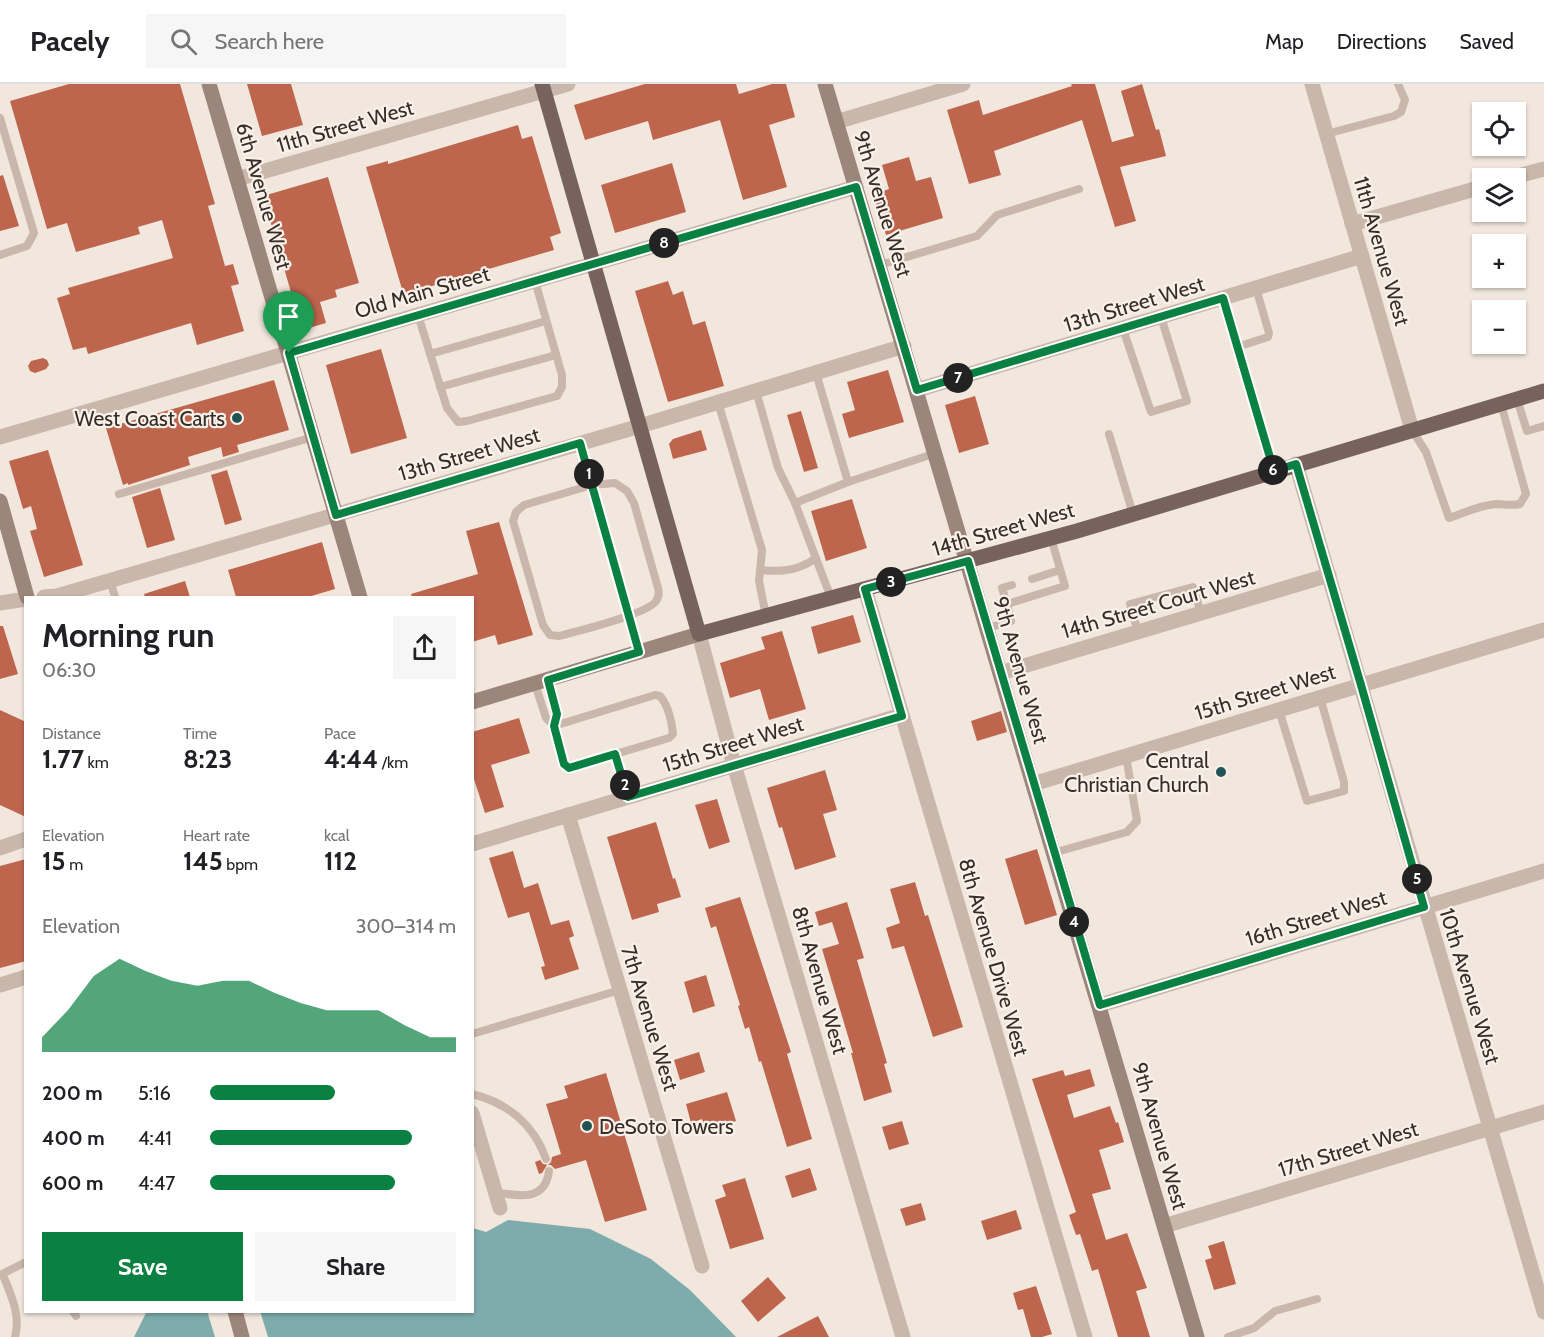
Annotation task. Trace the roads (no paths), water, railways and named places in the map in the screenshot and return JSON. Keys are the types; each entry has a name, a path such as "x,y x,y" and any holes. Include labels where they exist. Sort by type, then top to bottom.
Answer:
{"main road":[{"path":"543,88 699,634"},
{"name":"14th Street West","path":"699,634 1051,538 1544,392"}],"street":[{"name":"6th Avenue West","path":"209,84 336,515 357,595"},
{"name":"11th Street West","path":"237,179 543,88 568,84"},
{"name":"9th Avenue West","path":"825,84 1197,1337"},
{"path":"837,122 963,84"},
{"name":"11th Avenue West","path":"1312,84 1412,430"},
{"path":"1526,174 1544,169"},
{"name":"Old Main Street","path":"0,437 856,187"},
{"path":"1352,224 1472,190"},
{"name":"13th Street West","path":"917,390 1362,256"},
{"name":"13th Street West","path":"57,596 640,426 904,346"},
{"name":"10th Avenue West","path":"1296,464 1544,1312"},
{"path":"0,501 3,527 25,596"},
{"name":"14th Street Court West","path":"1000,673 1329,576"},
{"name":"8th Avenue Drive West","path":"865,589 1084,1337"},
{"path":"0,603 24,598"},
{"name":"15th Street West","path":"1033,784 1544,630"},
{"name":"14th Street West","path":"474,701 699,634"},
{"name":"8th Avenue West","path":"699,634 734,765 903,1337"},
{"name":"15th Street West","path":"474,843 902,716"},
{"name":"7th Avenue West","path":"568,815 702,1266"},
{"path":"0,848 24,840"},
{"name":"16th Street West","path":"1100,1005 1544,871"},
{"path":"0,985 24,979"},
{"name":"17th Street West","path":"1164,1226 1544,1112"},
{"path":"474,1120 500,1209"},
{"path":"236,1313 242,1337"}],"lane":[{"path":"1326,134 1394,116 1401,112 1405,99 1398,84"},
{"path":"0,118 34,229 31,243 0,255"},
{"path":"880,265 977,236 997,215 1079,189"},
{"path":"417,315 447,408 458,422 544,400 557,396 562,387 562,375 535,281"},
{"path":"1237,347 1268,338 1269,333 1257,288"},
{"path":"1223,298 1274,471"},
{"path":"1123,329 1151,412 1187,401 1161,317"},
{"path":"430,354 546,321"},
{"path":"440,387 556,355"},
{"path":"816,373 848,482"},
{"path":"756,391 778,468 795,503 831,598"},
{"path":"1517,399 1527,432 1544,426"},
{"path":"718,402 762,550 759,580 766,616"},
{"path":"1412,430 1426,452 1449,518 1480,507 1520,504 1526,494 1502,404"},
{"path":"1109,434 1133,514"},
{"path":"119,494 313,437"},
{"path":"580,443 639,652"},
{"path":"795,503 848,482 936,453"},
{"path":"615,483 627,491 634,503 659,595 656,602 649,608 629,616 559,636 550,635 543,625 513,521 516,512 524,505 592,485 615,483"},
{"path":"1006,604 1065,586 1051,538"},
{"path":"760,570 783,572 796,569 816,558"},
{"path":"1032,579 1060,570"},
{"path":"110,580 115,596"},
{"path":"988,628 1011,621 1002,588 1012,585"},
{"path":"1138,632 1130,604 1192,586 1201,614"},
{"path":"541,682 546,718 554,726"},
{"path":"541,682 557,714 554,726 564,764 569,768 669,738 673,734 664,701 660,696 655,695 554,726"},
{"path":"1279,710 1308,801 1317,800 1344,791 1344,782 1320,697"},
{"path":"615,754 628,797"},
{"path":"1053,853 1128,832 1135,825 1137,821 1126,756"},
{"path":"474,1033 620,990"},
{"path":"474,1095 498,1103 518,1116 533,1132 546,1159"},
{"path":"495,1192 523,1196 538,1191 544,1186 549,1171"},
{"path":"15,1337 17,1319 14,1302 2,1275 24,1263"},
{"path":"1228,1337 1254,1328 1275,1311 1317,1299"}],"water":[{"path":"508,1220 590,1229 651,1259 690,1290 736,1337 134,1337 146,1313 474,1313 474,1228 486,1232"}],"place":[{"name":"West Coast Carts","path":"237,418"},
{"name":"Central Christian Church","path":"1221,772"},
{"name":"DeSoto Towers","path":"587,1126"}]}
